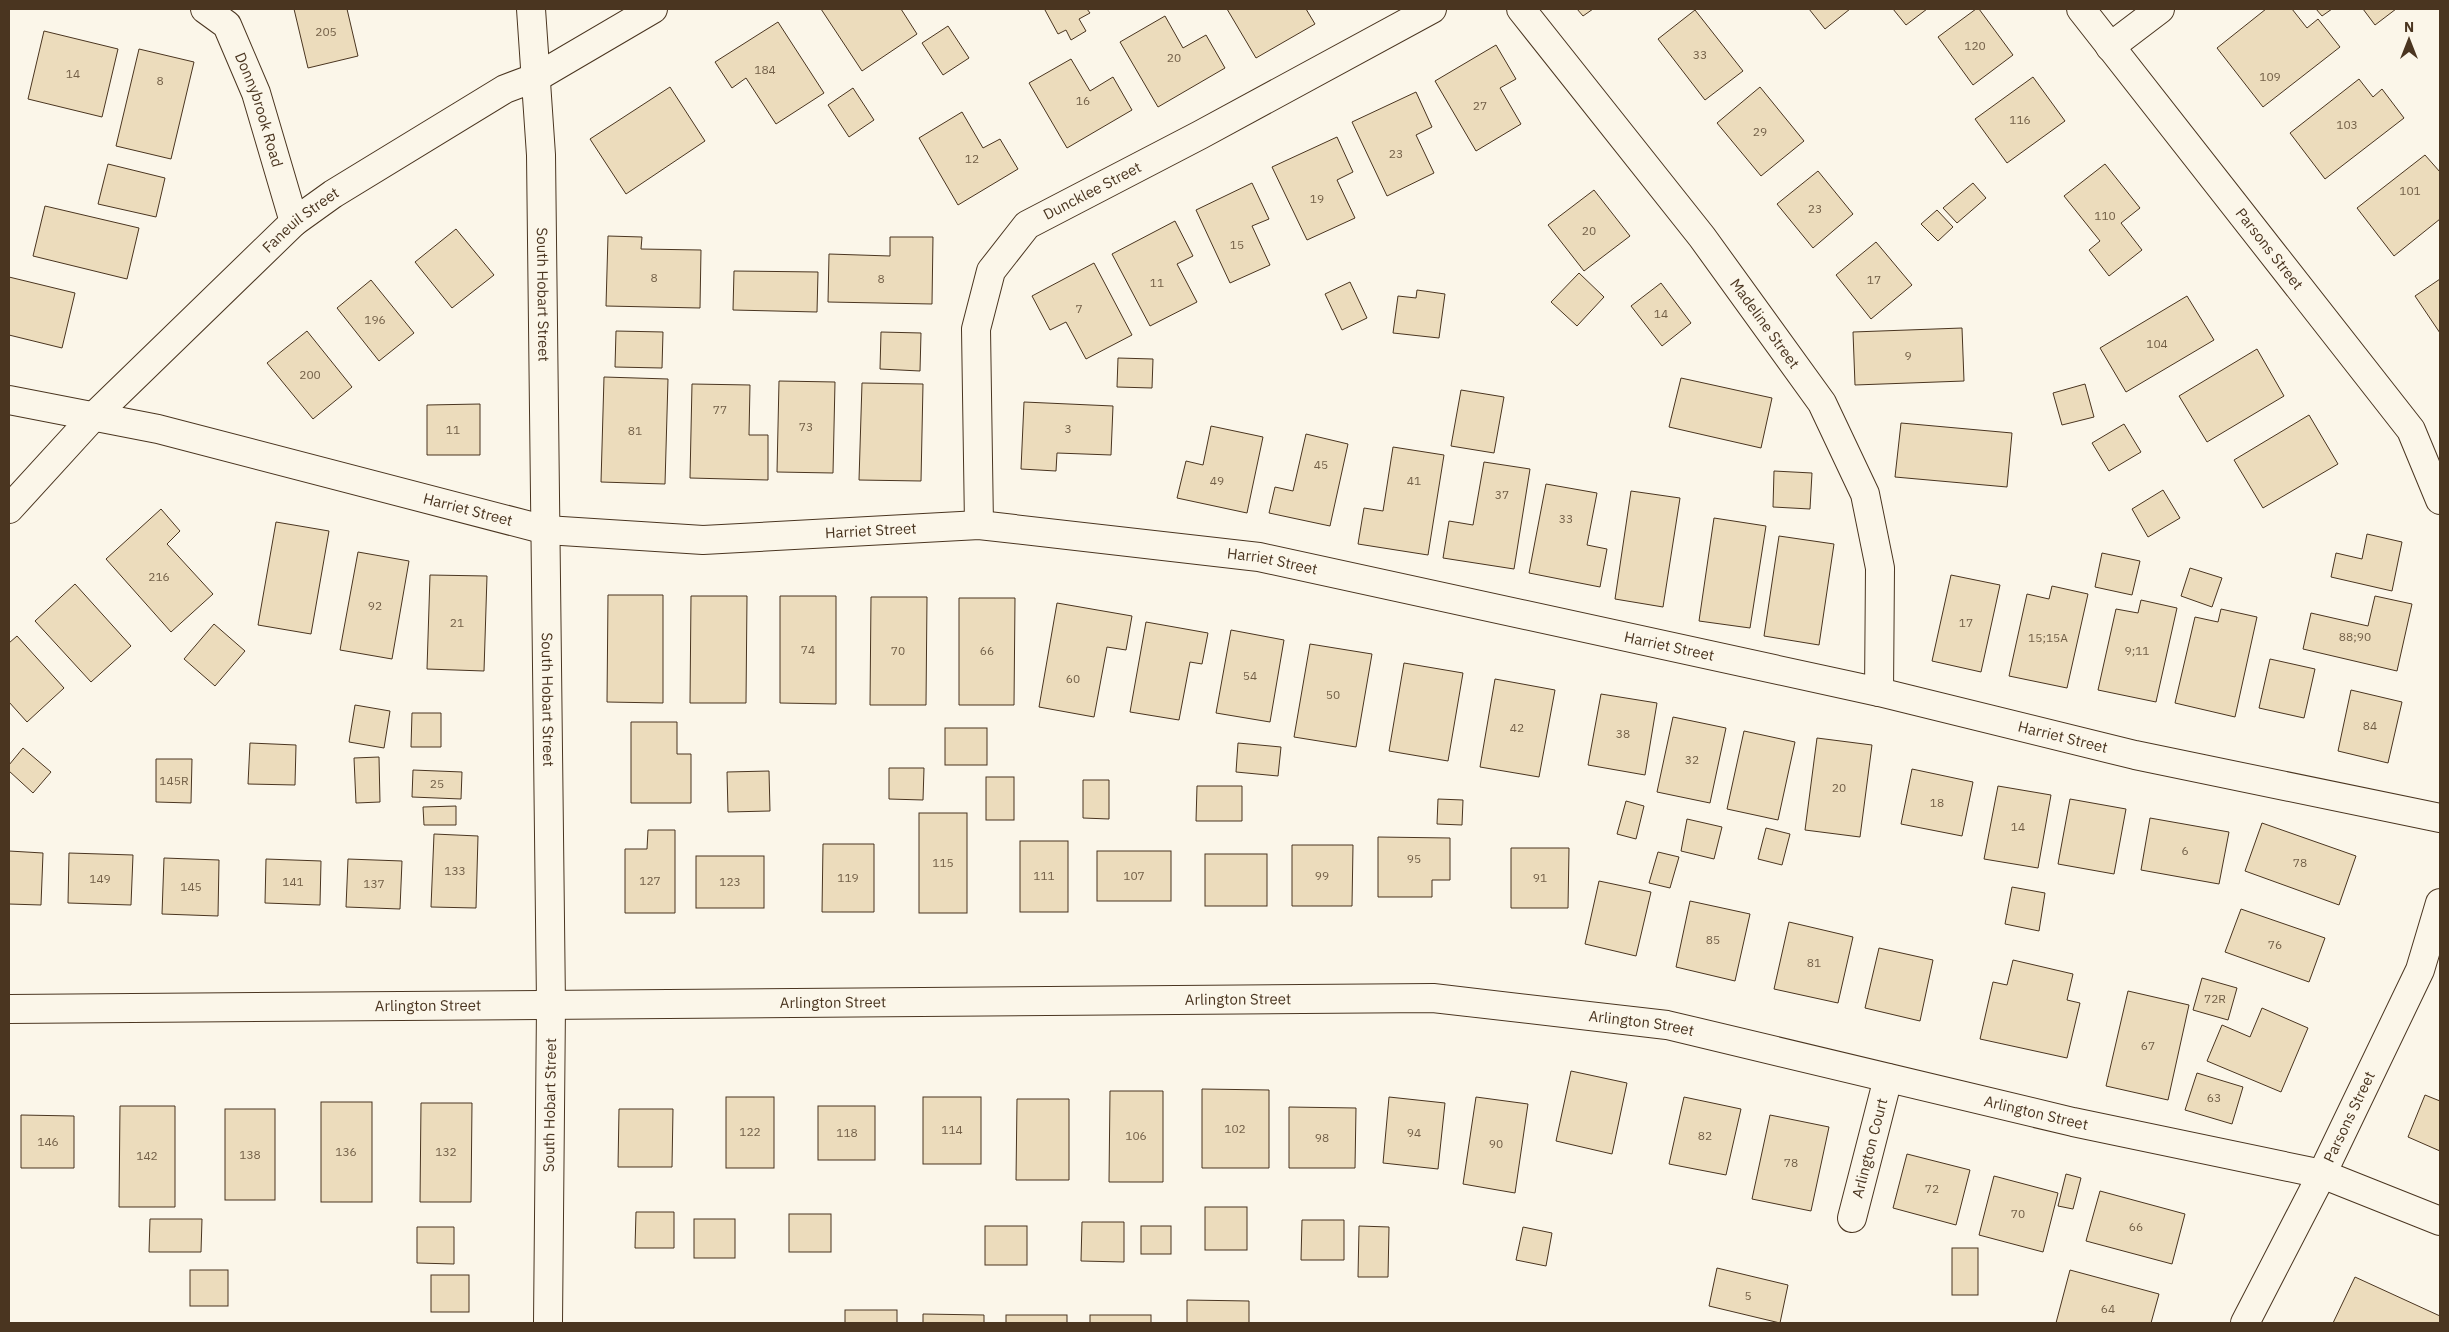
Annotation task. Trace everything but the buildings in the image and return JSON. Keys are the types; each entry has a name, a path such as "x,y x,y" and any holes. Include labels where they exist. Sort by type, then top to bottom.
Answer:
{"street":[{"name":"Donnybrook Road","path":"205,9 227,26 256,92 294,222"},
{"name":"South Hobart Street","path":"531,9 541,155 546,530 551,1005 548,1323"},
{"name":"Faneuil Street","path":"9,509 93,417 294,222 333,194 505,89 537,77 653,9"},
{"name":"Duncklee Street","path":"979,524 976,329 991,271 1027,225 1200,135 1432,9"},
{"name":"Madeline Street","path":"1521,9 1702,236 1822,403 1865,494 1880,568 1879,692"},
{"name":"Parsons Street","path":"2081,9 2411,430 2440,500"},
{"path":"2110,47 2160,9"},
{"name":"Harriet Street","path":"9,400 158,429 546,530 703,540 979,524 1259,557 1879,692 2135,755 2440,818"},
{"name":"Parsons Street","path":"2245,1323 2322,1174 2420,970 2440,903"},
{"name":"Arlington Street","path":"9,1009 1433,998 1666,1025 2073,1122 2322,1174 2440,1221"},
{"name":"Arlington Court","path":"1852,1218 1888,1078"}]}
